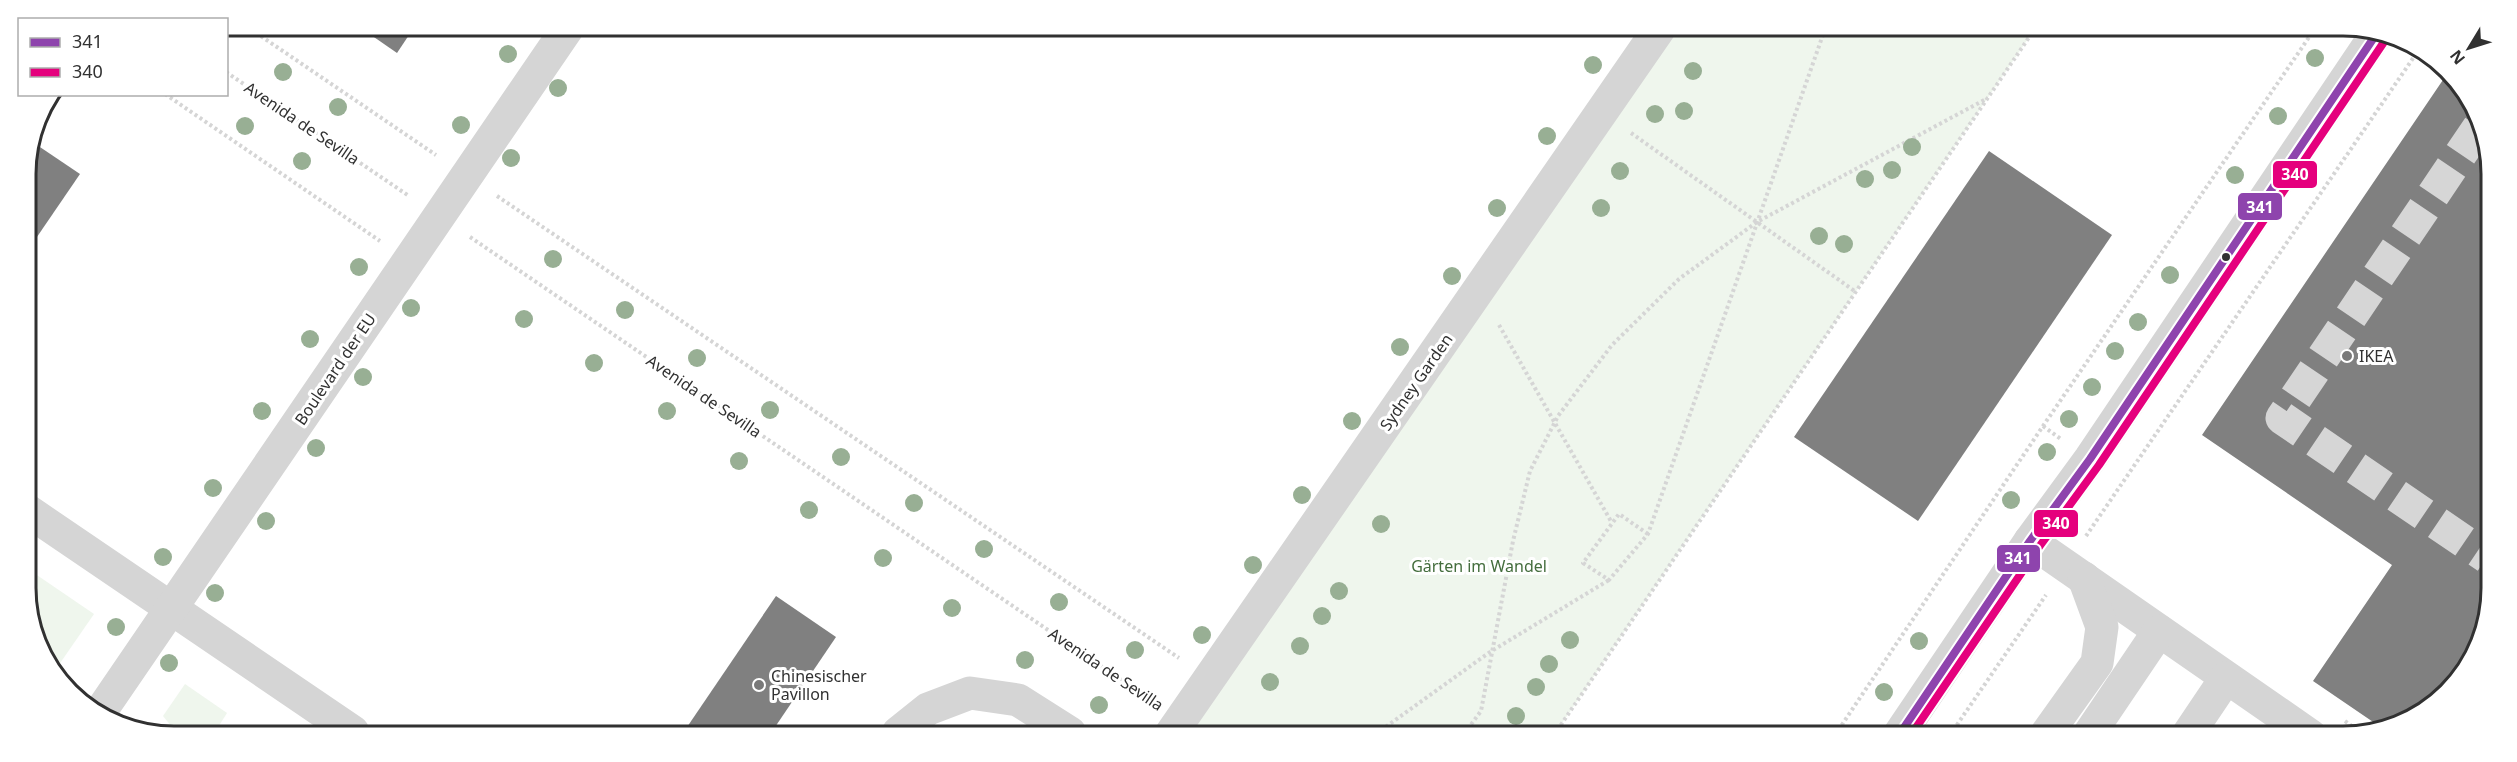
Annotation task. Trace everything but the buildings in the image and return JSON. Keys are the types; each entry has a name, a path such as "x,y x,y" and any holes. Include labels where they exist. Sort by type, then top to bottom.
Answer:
{"street":[{"name":"Boulevard der EU","path":"104,707 562,36"},
{"name":"Sydney Garden","path":"1177,726 1654,36"},
{"path":"1905,726 2030,541 2096,449 2373,40"},
{"path":"36,517 344,726"},
{"path":"2030,541 2296,726"},
{"path":"2052,726 2097,663 2102,627 2075,572"},
{"path":"2095,726 2159,632"},
{"path":"2194,726 2226,678"},
{"path":"907,726 928,709 970,693 1018,700 1059,726"}],"path":[{"path":"261,36 1209,679"},
{"path":"1387,726 1490,652 1609,580 1648,534 1756,222 1823,36"},
{"path":"1560,726 2030,36"},
{"path":"1841,726 2310,36"},
{"path":"1957,726 2075,572 2415,56"},
{"name":"Avenida de Sevilla","path":"228,73 440,217 1175,726"},
{"path":"168,96 409,261"},
{"path":"1470,726 1480,711 1490,652 1530,471 1555,421 1611,345 1678,279 1756,222 1988,98"},
{"path":"1602,112 1856,292"},
{"path":"1479,291 1612,523"},
{"path":"1609,580 1583,563 1619,514 1648,534"}],"green space":[{"name":"Gärten im Wandel","path":"1654,36 2030,36 1560,726 1177,726"},
{"path":"36,574 94,614 59,664 43,632 36,597"},
{"path":"185,684 227,713 219,726 171,726 163,716"}],"tunnel":[{"path":"2475,133 2282,418 2481,553"}],"transit line":[{"name":"341","path":"1905,726 2030,541 2090,459 2373,40"},
{"name":"340","path":"1917,726 2039,547 2099,465 2384,43"}],"place":[{"name":"IKEA","path":"2347,356"},
{"name":"Chinesischer Pavillon","path":"759,685"}]}
